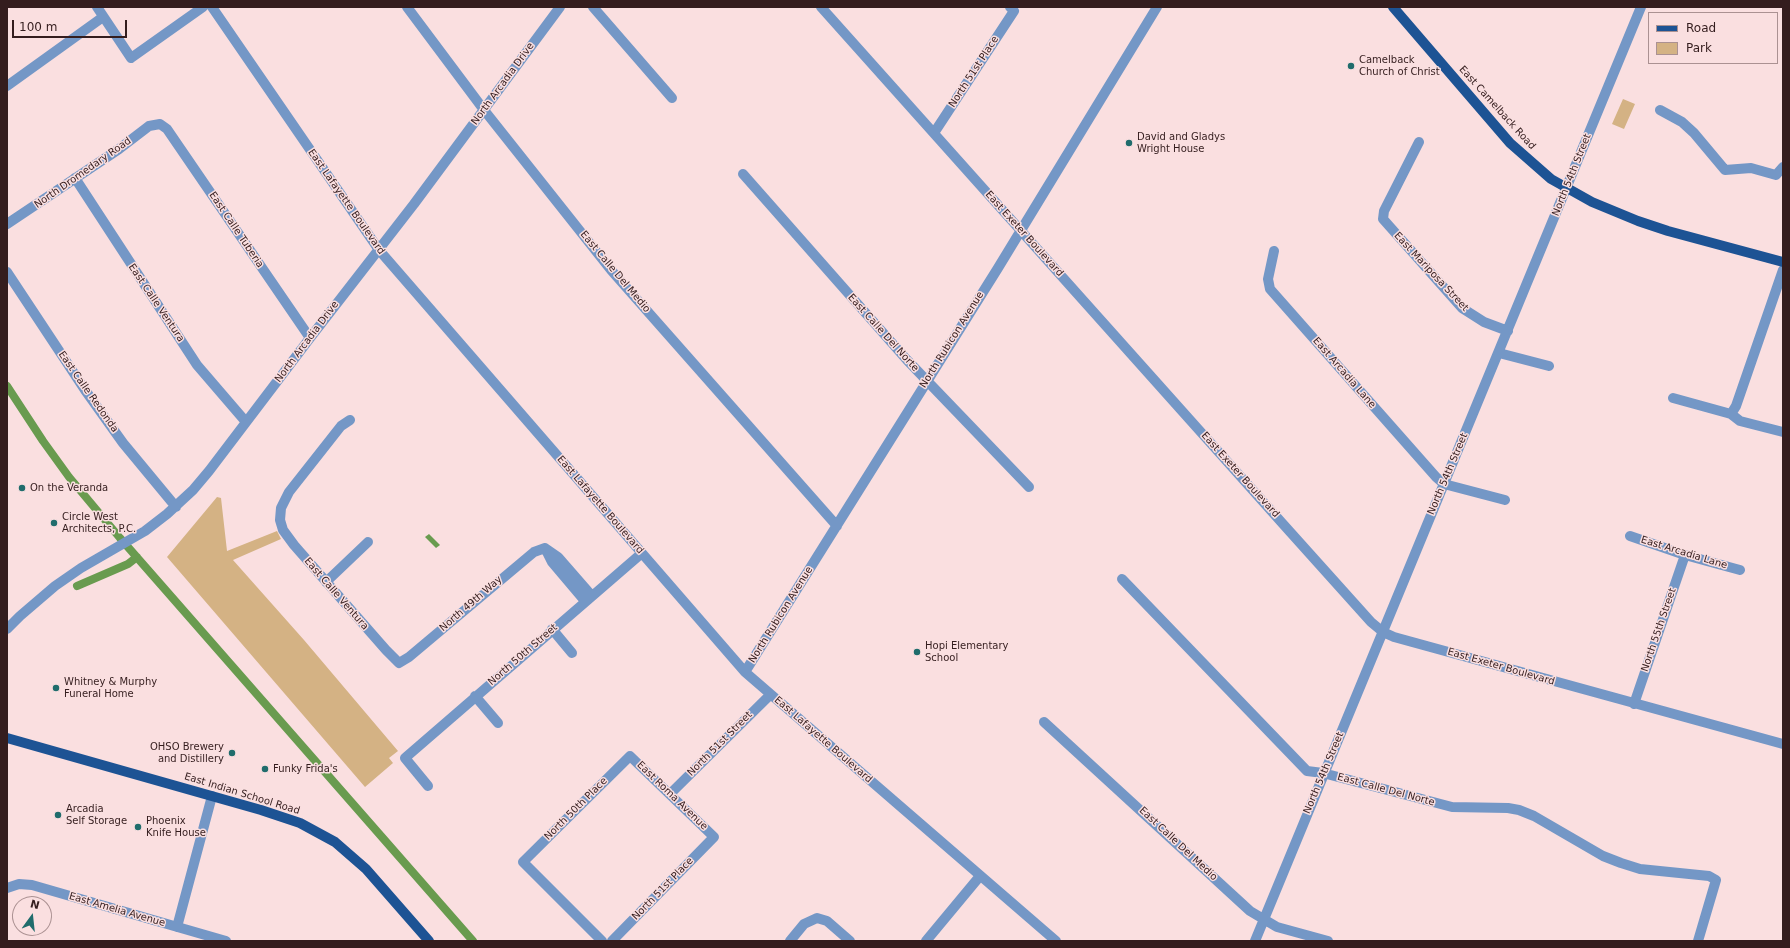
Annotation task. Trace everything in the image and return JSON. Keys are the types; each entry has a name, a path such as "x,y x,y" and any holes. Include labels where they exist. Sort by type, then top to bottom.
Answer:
{"main road":[{"name":"East Camelback Road","path":"1393,7 1510,143 1539,170 1566,189 1607,209 1655,227 1783,262"},
{"name":"East Indian School Road","path":"7,738 287,818 335,842 366,869 429,941"}],"street":[{"path":"97,7 131,58 203,7"},
{"name":"East Lafayette Boulevard","path":"212,7 379,250 745,672 1056,941"},
{"name":"East Calle Del Medio","path":"407,7 484,110 611,270 837,526"},
{"name":"North Arcadia Drive","path":"8,627 55,586 82,568 133,539 176,507 210,471 310,338 379,250 560,7"},
{"path":"593,7 672,98"},
{"name":"East Exeter Boulevard","path":"821,7 1361,610 1383,632 1394,637 1783,744"},
{"name":"North Rubicon Avenue","path":"745,672 1021,230 1157,7"},
{"name":"North 54th Street","path":"1255,941 1323,773 1499,353 1641,7"},
{"name":"North 51st Place","path":"934,133 1012,9"},
{"path":"7,86 103,17"},
{"path":"1660,110 1682,122 1694,133 1725,170 1751,168 1776,175 1783,167"},
{"name":"North Dromedary Road","path":"7,224 149,126 160,124"},
{"name":"East Calle Tuberia","path":"160,124 167,128 310,338"},
{"name":"East Mariposa Street","path":"1419,142 1382,217 1384,222 1462,308 1484,322 1508,331"},
{"name":"East Calle Del Norte","path":"743,174 926,381 1029,488"},
{"name":"East Calle Ventura","path":"75,178 197,365 246,422"},
{"name":"East Arcadia Lane","path":"1274,252 1268,279 1270,289 1436,477 1444,484"},
{"path":"1731,414 1736,406 1783,270"},
{"name":"East Calle Redonda","path":"7,272 89,396 123,443 176,507"},
{"path":"1499,353 1549,366"},
{"path":"1673,398 1731,414 1740,420 1783,432"},
{"name":"East Calle Ventura","path":"350,420 341,426 289,492 281,508 280,520 283,530 326,582 399,663"},
{"path":"1444,484 1504,500"},
{"name":"East Arcadia Lane","path":"1630,536 1685,555 1740,570"},
{"path":"326,582 368,542"},
{"name":"North 49th Way","path":"399,663 409,657 534,552 545,548 558,557 569,576 589,599"},
{"name":"North 50th Street","path":"428,786 405,758 552,629 642,553"},
{"name":"North 55th Street","path":"1634,704 1685,555"},
{"name":"East Calle Del Norte","path":"1122,579 1307,770 1452,807 1508,808 1519,810 1534,816 1603,856 1621,863 1640,869 1709,876 1716,880 1698,941"},
{"path":"552,629 572,652"},
{"name":"North 51st Street","path":"670,794 770,695"},
{"path":"475,696 498,723"},
{"name":"East Calle Del Medio","path":"1044,722 1250,911 1277,926 1328,941"},
{"name":"East Roma Avenue","path":"630,756 714,837"},
{"name":"North 50th Place","path":"602,941 523,862 630,756"},
{"path":"178,927 212,796"},
{"name":"North 51st Place","path":"612,941 714,837"},
{"path":"926,941 980,876"},
{"name":"East Amelia Avenue","path":"7,888 19,884 32,885 226,941"},
{"path":"790,941 804,924 817,918 827,920 850,941"}],"green space":[{"path":"1623,99 1635,104 1624,129 1612,124"},
{"path":"217,497 221,498 227,551 277,531 281,539 233,560 304,640 398,751 389,758 393,763 365,787 167,557"}],"shaded area":[{"path":"429,534 440,545 436,548 425,537"}],"waterway":[{"path":"7,386 43,441 69,477 120,538 473,941"},
{"path":"77,586 128,564 137,557"}],"place":[{"name":"Camelback Church of Christ","path":"1351,66"},
{"name":"David and Gladys Wright House","path":"1129,143"},
{"name":"On the Veranda","path":"22,488"},
{"name":"Circle West Architects, P.C.","path":"54,523"},
{"name":"Hopi Elementary School","path":"917,652"},
{"name":"Whitney & Murphy Funeral Home","path":"56,688"},
{"name":"OHSO Brewery and Distillery","path":"232,753"},
{"name":"Funky Frida's","path":"265,769"},
{"name":"Arcadia Self Storage","path":"58,815"},
{"name":"Phoenix Knife House","path":"138,827"}]}
